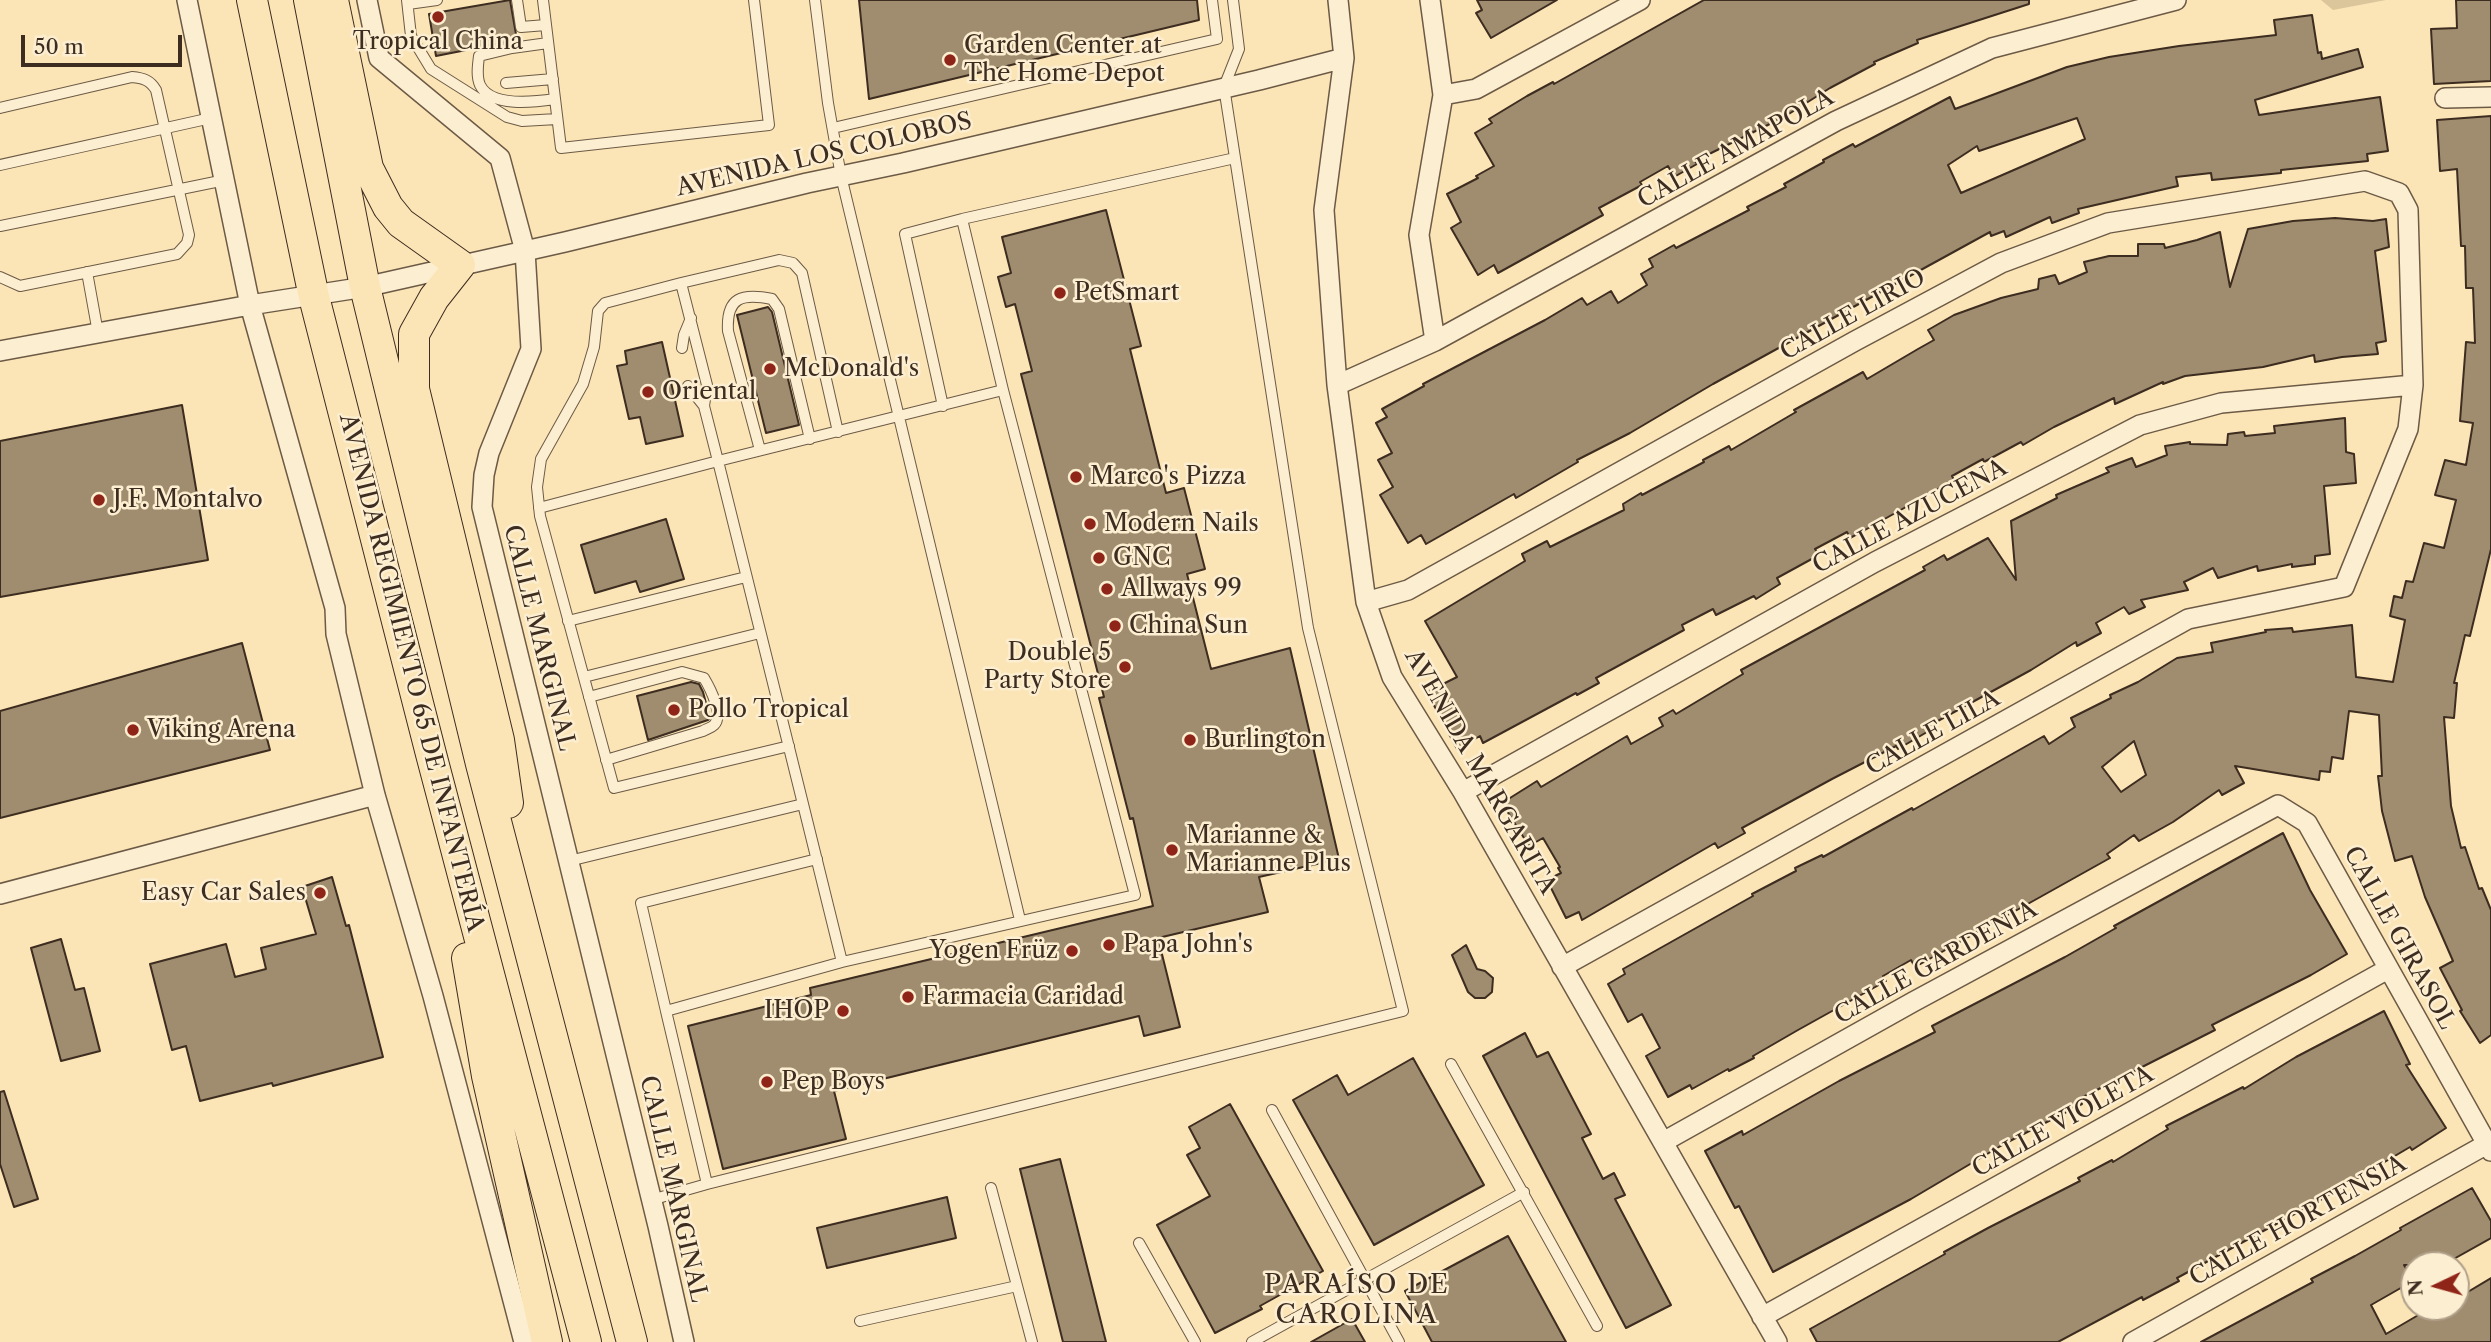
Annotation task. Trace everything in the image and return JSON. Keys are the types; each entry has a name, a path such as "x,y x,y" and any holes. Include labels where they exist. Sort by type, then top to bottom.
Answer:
{"main road":[{"name":"AVENIDA REGIMIENTO 65 DE INFANTERÍA","path":"252,0 314,297 586,1342"},
{"name":"AVENIDA REGIMIENTO 65 DE INFANTERÍA","path":"309,0 365,288 481,764 632,1342"},
{"path":"333,0 368,167 388,207 401,223 460,265 434,298 414,334 414,389 499,740 528,943"},
{"path":"431,754 487,1076 547,1342"}],"street":[{"path":"187,0 250,305 335,608 336,634 375,795 433,996 524,1342"},
{"name":"CALLE MARGINAL","path":"368,0 379,58 500,158 525,251 531,349 489,453 484,475 482,507 652,1200 684,1342"},
{"name":"AVENIDA MARGARITA","path":"1338,0 1344,58 1324,210 1337,385 1366,602 1392,677 1463,792 1777,1342"},
{"path":"1430,0 1443,95 1419,235 1435,341"},
{"path":"1443,95 1476,89 1640,0"},
{"name":"CALLE AMAPOLA","path":"1337,385 1435,341 1836,121 1992,48 2176,0"},
{"name":"AVENIDA LOS COLOBOS","path":"0,351 250,305 365,288 1344,58"},
{"path":"2445,98 2491,97"},
{"name":"CALLE LIRIO","path":"1366,602 1408,590 1855,341 2001,263 2109,223 2365,181 2399,193 2408,210 2413,385"},
{"name":"CALLE LILA","path":"1562,967 2188,619 2344,587 2409,429 2413,385"},
{"name":"CALLE AZUCENA","path":"1463,792 1875,562 2140,425 2221,404 2413,385"},
{"path":"0,894 375,795"},
{"name":"CALLE GIRASOL","path":"2233,829 2278,805 2307,824 2489,1147"},
{"name":"CALLE GARDENIA","path":"1664,1142 1913,1002 2233,829"},
{"name":"CALLE VIOLETA","path":"1762,1317 2388,969"},
{"name":"CALLE HORTENSIA","path":"2133,1342 2489,1147"}],"lane":[{"path":"436,0 407,2 411,36 431,69 507,117 522,121 557,119"},
{"path":"517,0 522,27 546,24"},
{"path":"543,0 561,148 769,125 754,0"},
{"path":"815,0 841,176 1020,920"},
{"path":"832,128 1217,38 1212,0"},
{"path":"652,1200 1403,1011 1308,628 1224,87 1238,49 1233,0"},
{"path":"548,43 479,56 478,74 480,86 504,100 517,104 555,99"},
{"path":"0,108 132,77 151,82 156,90 189,235 183,249 177,254 20,286 0,277"},
{"path":"506,83 553,79"},
{"path":"0,164 211,118"},
{"path":"943,405 905,234 1235,158"},
{"path":"0,226 225,180"},
{"path":"666,1011 842,962 1135,895 1003,390 962,219"},
{"path":"789,746 614,788 539,508 537,487 541,459 583,384 594,347 598,311 605,303 779,260 793,263 802,273 838,432"},
{"path":"86,272 97,333"},
{"path":"681,283 706,385 704,406 842,962"},
{"path":"760,450 728,331 727,315 733,304 743,298 758,296 772,299 779,309 810,439"},
{"path":"682,348 691,318"},
{"path":"688,386 704,406"},
{"path":"539,508 1003,390"},
{"path":"568,621 747,577"},
{"path":"584,677 760,633"},
{"path":"589,697 682,672 704,678 716,707 718,718 714,725 703,731 606,760"},
{"path":"569,861 803,804"},
{"path":"707,1184 642,903 817,859"},
{"path":"1451,1064 1597,1326"},
{"path":"1272,1110 1399,1342"},
{"path":"991,1188 1032,1342"},
{"path":"1252,1342 1524,1192"},
{"path":"1139,1242 1195,1342"},
{"path":"860,1321 1017,1286"}],"shaded area":[{"path":"2321,0 2386,0 2333,10"}],"building":[{"path":"510,0 517,40 436,56 429,14"},
{"name":"Garden Center at The Home Depot","path":"859,0 1197,0 1199,20 869,99"},
{"path":"1477,0 1557,0 1491,38 1476,13 1482,10"},
{"path":"1704,0 2029,0 2029,4 1917,40 1918,43 1874,62 1875,64 1784,117 1695,161 1697,164 1674,177 1668,166 1640,182 1642,185 1599,208 1603,215 1498,273 1494,265 1478,275 1451,228 1461,222 1447,194 1478,178 1476,176 1494,166 1475,133 1492,123 1489,119 1527,96 1553,82 1554,84"},
{"path":"2456,0 2491,0 2491,81 2434,84 2431,29 2457,28"},
{"path":"2312,15 2318,53 2321,52 2322,59 2358,49 2363,67 2255,100 2259,115 2380,97 2388,151 2367,154 2368,161 2281,170 2281,173 2212,180 2211,173 2176,177 2178,186 2078,209 2079,213 2052,223 2050,217 2006,237 2004,231 1991,236 1990,232 1577,460 1578,462 1516,498 1514,494 1426,544 1421,535 1408,543 1380,495 1393,487 1378,460 1392,453 1376,423 1387,417 1382,409 1582,298 1587,305 1611,291 1618,303 1647,285 1641,274 1653,267 1649,259 1749,210 1747,207 1786,187 1784,184 1853,144 1855,147 1950,97 1955,109 2067,67 2109,57 2276,35 2274,20","holes":["2077,118 2085,139 1961,193 1948,165 1977,146 1979,151"]},
{"path":"2491,116 2491,549 2470,636 2465,635 2454,683 2457,683 2454,718 2444,717 2451,806 2461,848 2465,847 2479,889 2482,888 2491,910 2491,1035 2480,1043 2460,1011 2462,1010 2440,968 2453,961 2425,897 2412,856 2395,861 2382,811 2378,776 2382,776 2379,715 2349,711 2343,759 2332,757 2330,772 2320,771 2319,780 2235,766 2244,783 2222,795 2219,790 2173,822 2139,841 2134,835 2107,854 2110,858 1915,967 1911,960 1883,976 1886,981 1753,1056 1754,1058 1692,1089 1690,1085 1668,1097 1646,1056 1660,1048 1642,1014 1628,1022 1608,984 1625,974 1623,969 1796,871 1795,868 1822,855 1823,857 1912,808 1913,810 2044,736 2049,744 2075,727 2071,718 2111,698 2110,695 2138,682 2177,658 2213,652 2211,643 2266,632 2265,630 2292,628 2293,632 2352,625 2356,677 2393,682 2405,620 2390,616 2394,596 2402,598 2406,581 2413,582 2424,543 2444,548 2456,500 2435,495 2445,460 2466,465 2473,423 2460,421 2466,342 2475,343 2473,288 2466,288 2465,246 2461,246 2457,169 2440,171 2437,120","holes":["2134,741 2146,775 2121,792 2102,767"]},
{"path":"1106,210 1141,346 1130,349 1166,493 1184,488 1205,569 1187,574 1211,669 1290,648 1339,859 1259,877 1268,912 1158,938 1180,1027 1144,1036 1139,1016 834,1091 846,1139 723,1169 688,1026 811,995 810,988 1153,906 1133,818 1130,819 1099,698 1104,697 1021,374 1032,371 1015,304 1006,307 998,277 1011,273 1002,237"},
{"path":"2335,218 2373,221 2386,219 2389,247 2375,251 2386,341 2376,343 2378,354 2315,362 2314,355 2263,367 2185,376 2163,382 2115,404 2114,398 2023,445 2021,442 1984,462 1983,459 1952,476 1954,480 1850,538 1847,532 1815,549 1819,555 1777,578 1780,584 1756,599 1754,596 1716,615 1713,609 1682,625 1684,630 1596,678 1599,683 1577,695 1576,693 1483,743 1480,736 1457,749 1427,692 1457,677 1425,621 1525,561 1522,554 1547,541 1550,547 1624,510 1623,504 1641,493 1642,495 1704,462 1703,460 1729,446 1731,450 1796,412 1794,410 1863,372 1867,379 1934,340 1928,330 1954,315 2001,298 2038,289 2039,279 2055,275 2059,284 2087,272 2084,262 2109,256 2138,256 2138,244 2164,244 2165,248 2220,232 2230,287 2248,229 2293,221"},
{"name":"McDonald's","path":"768,307 772,312 799,425 766,433 737,315"},
{"name":"Oriental","path":"662,342 683,436 646,444 640,417 629,419 617,366 627,364 625,351"},
{"name":"J.F. Montalvo","path":"182,405 208,560 0,597 0,441"},
{"path":"2345,418 2346,452 2354,454 2356,483 2324,486 2330,554 2315,556 2315,564 2292,567 2292,564 2258,571 2257,566 2218,578 2213,568 2184,582 2188,590 2141,600 2145,607 2129,614 2124,607 2096,623 2101,633 2077,646 2076,642 1925,728 1927,732 1898,749 1896,746 1832,779 1742,828 1745,833 1718,848 1715,843 1582,920 1579,912 1566,918 1547,880 1561,873 1543,838 1529,846 1502,803 1537,781 1541,787 1627,736 1631,744 1663,726 1659,718 1673,710 1676,714 1743,674 1741,670 1925,570 1923,567 1944,555 1947,560 1988,538 2016,580 2011,521 2057,498 2056,495 2109,472 2106,468 2132,458 2136,467 2167,455 2165,446 2190,442 2227,445 2228,434 2244,432 2245,436 2275,433 2274,426"},
{"path":"666,519 684,579 640,592 636,581 595,593 581,545"},
{"name":"Viking Arena","path":"242,643 270,750 0,818 0,711"},
{"name":"Pollo Tropical","path":"691,682 699,684 710,718 648,740 637,696"},
{"path":"2283,833 2310,890 2347,954 2212,1025 2215,1030 2079,1099 2082,1104 2004,1144 1911,1199 1773,1272 1739,1206 1735,1208 1705,1151 1742,1131 1743,1135 1839,1081 1935,1032 1932,1026 2065,957 2116,928 2114,926"},
{"path":"332,877 346,926 349,925 383,1057 273,1086 272,1083 200,1101 186,1046 172,1050 150,964 226,944 235,977 266,969 261,948 316,934 302,887"},
{"path":"61,939 75,990 84,988 100,1051 61,1061 31,948"},
{"path":"1466,945 1477,969 1485,971 1493,978 1492,992 1485,998 1475,998 1468,992 1452,955"},
{"path":"2384,1011 2410,1064 2406,1065 2446,1128 2412,1150 2410,1147 2322,1199 2177,1278 2179,1281 2143,1300 2142,1297 2058,1342 1817,1342 1810,1329 1945,1254 1944,1252 2080,1181 2078,1178 2112,1160 2113,1162 2168,1129 2166,1126 2243,1087 2244,1089 2296,1057"},
{"path":"1525,1033 1537,1057 1548,1052 1591,1134 1582,1138 1603,1179 1614,1173 1625,1195 1615,1199 1671,1305 1626,1328 1483,1056"},
{"path":"1413,1058 1484,1185 1374,1245 1293,1100 1337,1075 1348,1095"},
{"path":"4,1091 38,1199 14,1207 0,1164 0,1092"},
{"path":"1230,1104 1323,1271 1260,1306 1262,1309 1215,1333 1157,1225 1210,1196 1187,1155 1200,1148 1189,1127"},
{"path":"1060,1159 1106,1342 1063,1342 1020,1169"},
{"path":"2472,1188 2491,1221 2491,1238 2468,1251 2400,1251 2400,1288 2371,1305 2386,1334 2408,1321 2470,1321 2470,1291 2491,1278 2491,1342 2201,1342 2313,1282 2311,1279 2401,1230 2400,1228"},
{"path":"947,1197 956,1238 827,1268 817,1228"},
{"path":"1508,1236 1566,1342 1432,1342 1405,1291"},
{"path":"1352,1319 1365,1342 1311,1342"}],"place":[{"name":"Tropical China","path":"438,17"},
{"name":"Garden Center at The Home Depot","path":"950,60"},
{"name":"PetSmart","path":"1060,293"},
{"name":"McDonald's","path":"770,369"},
{"name":"Oriental","path":"648,392"},
{"name":"Marco's Pizza","path":"1076,477"},
{"name":"J.F. Montalvo","path":"99,500"},
{"name":"Modern Nails","path":"1090,524"},
{"name":"GNC","path":"1099,558"},
{"name":"Allways 99","path":"1107,589"},
{"name":"China Sun","path":"1115,626"},
{"name":"Double 5 Party Store","path":"1125,667"},
{"name":"Pollo Tropical","path":"674,710"},
{"name":"Viking Arena","path":"133,730"},
{"name":"Burlington","path":"1190,740"},
{"name":"Marianne & Marianne Plus","path":"1172,850"},
{"name":"Easy Car Sales","path":"320,893"},
{"name":"Papa John's","path":"1109,945"},
{"name":"Yogen Früz","path":"1072,951"},
{"name":"Farmacia Caridad","path":"908,997"},
{"name":"IHOP","path":"843,1011"},
{"name":"Pep Boys","path":"767,1082"}],"district":[{"name":"PARAÍSO DE CAROLINA","path":"1357,1300"}]}
